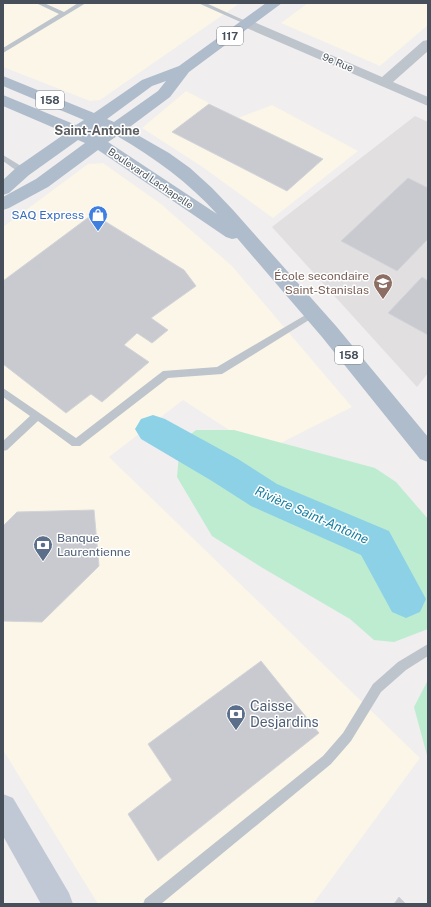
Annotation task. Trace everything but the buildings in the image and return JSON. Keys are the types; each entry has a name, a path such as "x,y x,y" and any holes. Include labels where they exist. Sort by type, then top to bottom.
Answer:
{"main road":[{"name":"117","path":"4,199 42,183 164,94 184,69 275,3"},
{"name":"117","path":"4,199 23,171 147,83 184,69"},
{"name":"Boulevard Lachapelle","path":"3,81 96,119 115,129 152,151 183,172 198,185 236,224 314,313 428,453"},
{"name":"Boulevard Lachapelle","path":"5,104 78,132 124,159 168,188 268,260"}],"street":[{"name":"9e Rue","path":"247,23 428,102"},
{"path":"384,82 428,44"},
{"path":"3,808 58,904"}],"lane":[{"path":"39,3 64,14"},
{"path":"3,51 83,3"},
{"path":"201,3 247,23"},
{"path":"3,157 23,171"},
{"path":"3,392 76,443 166,374 219,371 314,313"},
{"path":"3,447 37,416"},
{"path":"150,904 328,760 347,737 377,688 402,666 428,650"}],"shaded area":[{"path":"3,3 240,3 100,100 90,101 3,67"},
{"path":"308,3 428,3 428,25 380,66 281,23"},
{"path":"186,91 238,118 272,105 358,151 273,218 201,166 142,128"},
{"name":"École secondaire Saint-Stanislas","path":"415,116 428,122 428,373 417,387 272,227"},
{"path":"103,163 161,204 232,266 352,407 263,452 183,400 109,457 420,758 313,904 98,904 3,750 3,227 88,164"}],"green space":[{"path":"196,430 234,430 375,468 396,482 428,519 428,629 394,642 374,640 350,619 261,567 212,536 177,477 180,443"},
{"path":"428,680 428,759 414,707"}],"waterway":[{"name":"Rivière Saint-Antoine","path":"153,429 225,470 264,495 375,543 406,599"}],"place":[{"name":"SAQ Express","path":"98,232"},
{"name":"École secondaire Saint-Stanislas","path":"383,300"},
{"name":"Banque Laurentienne","path":"43,562"},
{"name":"Caisse Desjardins","path":"236,731"}],"district":[{"name":"Saint-Antoine","path":"97,130"}]}
